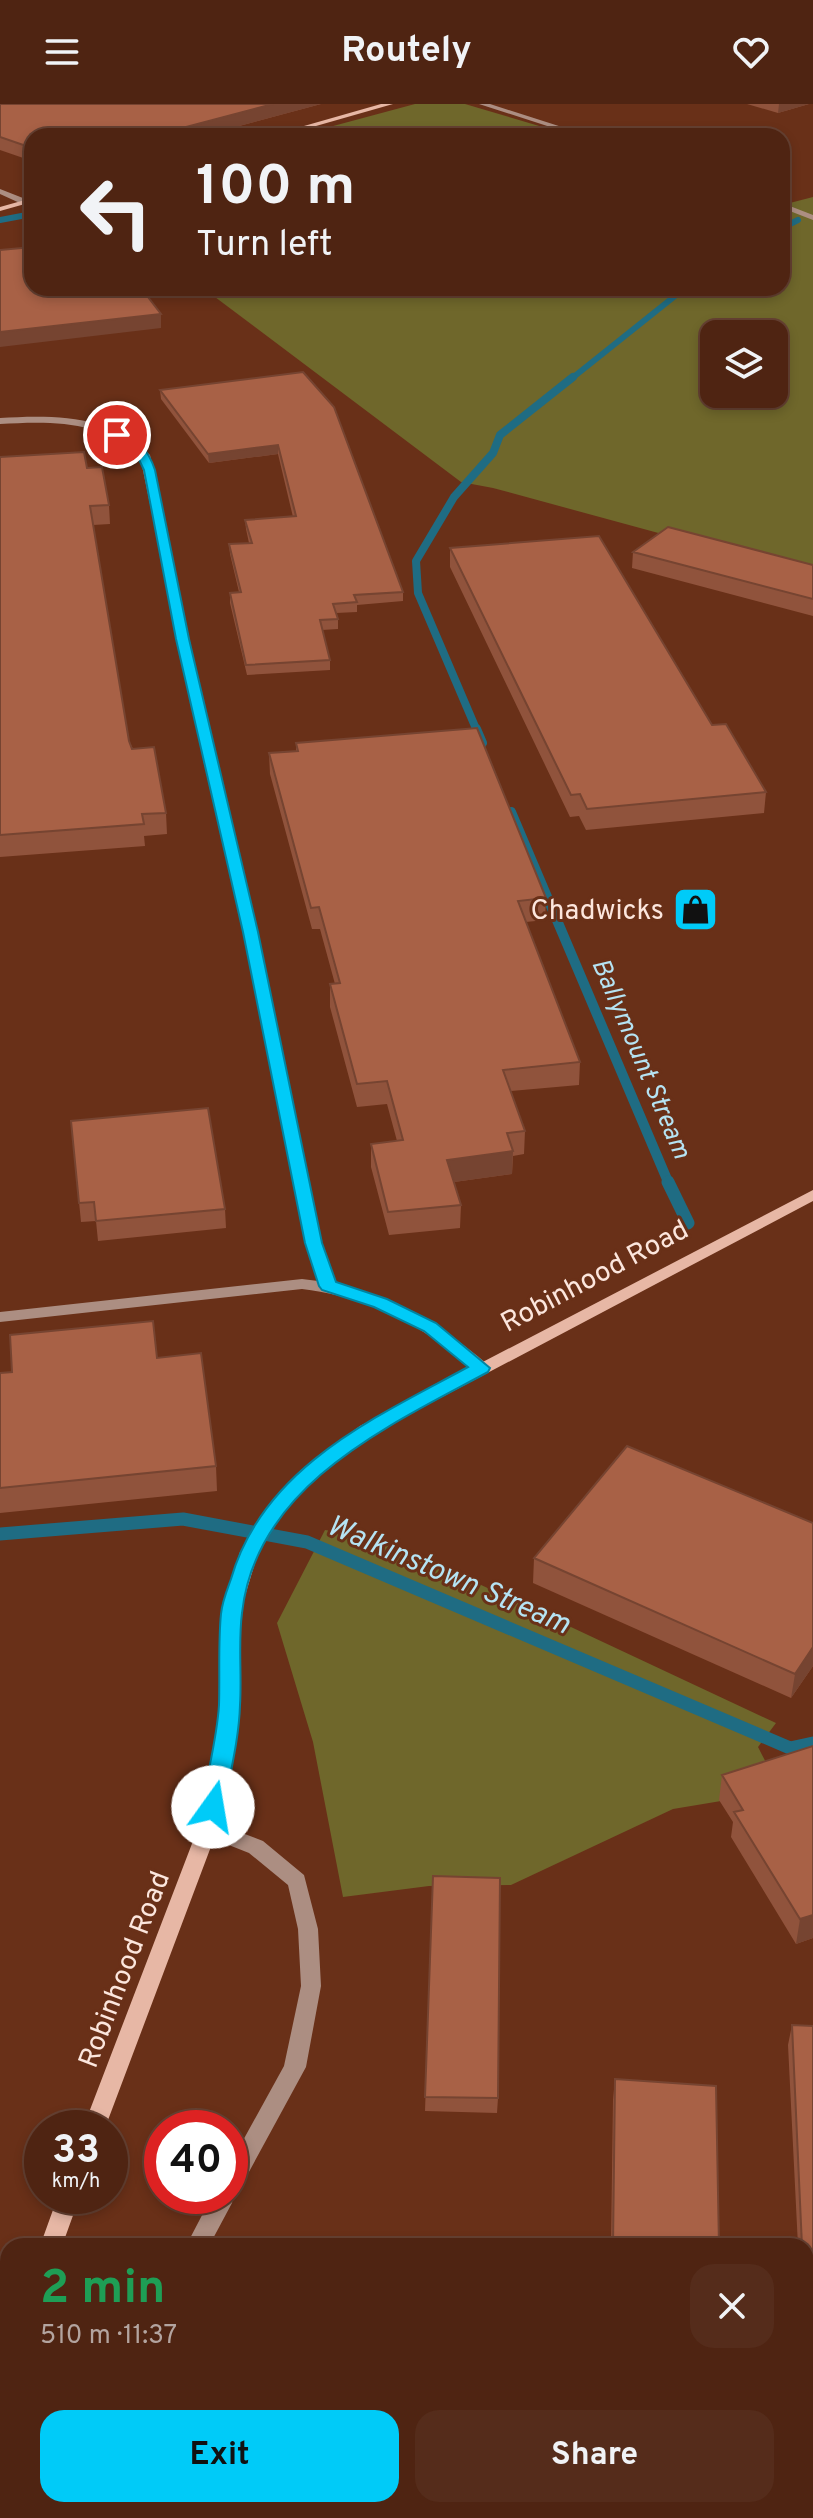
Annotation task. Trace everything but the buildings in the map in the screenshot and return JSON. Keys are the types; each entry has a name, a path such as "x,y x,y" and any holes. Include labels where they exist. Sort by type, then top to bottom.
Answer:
{"street":[{"path":"302,128 389,104"},
{"path":"483,104 560,128"},
{"path":"0,191 24,200"},
{"path":"0,209 24,202"},
{"path":"790,208 813,218"},
{"path":"0,421 57,420 83,425 129,440 145,455 216,790 250,932 313,1243 328,1286"},
{"name":"Robinhood Road","path":"101,2110 208,1828 230,1709 231,1612 249,1552 273,1515 306,1475 366,1430 813,1195"},
{"path":"0,1317 302,1284 328,1286 380,1303 430,1327 481,1368"},
{"path":"208,1828 256,1847 297,1881 308,1929 311,1986 295,2067 248,2152"},
{"path":"54,2238 63,2214"},
{"path":"201,2238 214,2214"}],"shaded area":[{"path":"415,104 465,104 546,128 326,128"},
{"path":"813,197 813,575 461,482 214,296 790,296 790,203"},
{"path":"325,1530 385,1540 776,1723 758,1747 776,1782 721,1801 673,1809 511,1885 429,1886 343,1897 313,1742 277,1623"}],"waterway":[{"path":"0,220 24,216"},
{"name":"Ballymount Stream","path":"790,224 798,220"},
{"name":"Ballymount Stream","path":"571,379 675,296"},
{"name":"Ballymount Stream","path":"477,731 418,593 416,561 454,497 493,453 500,435 573,377"},
{"name":"Ballymount Stream","path":"476,729 482,743"},
{"name":"Ballymount Stream","path":"511,812 669,1184"},
{"name":"Ballymount Stream","path":"668,1182 688,1223"},
{"name":"Walkinstown Stream","path":"0,1534 183,1519 307,1542 790,1748 813,1743"}],"place":[{"name":"Chadwicks","path":"695,909"}],"route":[{"path":"117,435 138,447 145,455 149,470 182,639 250,932 313,1243 328,1286 380,1303 430,1327 481,1368 366,1430 332,1453 306,1475 273,1515 249,1552 231,1612 230,1709 213,1807"}]}
